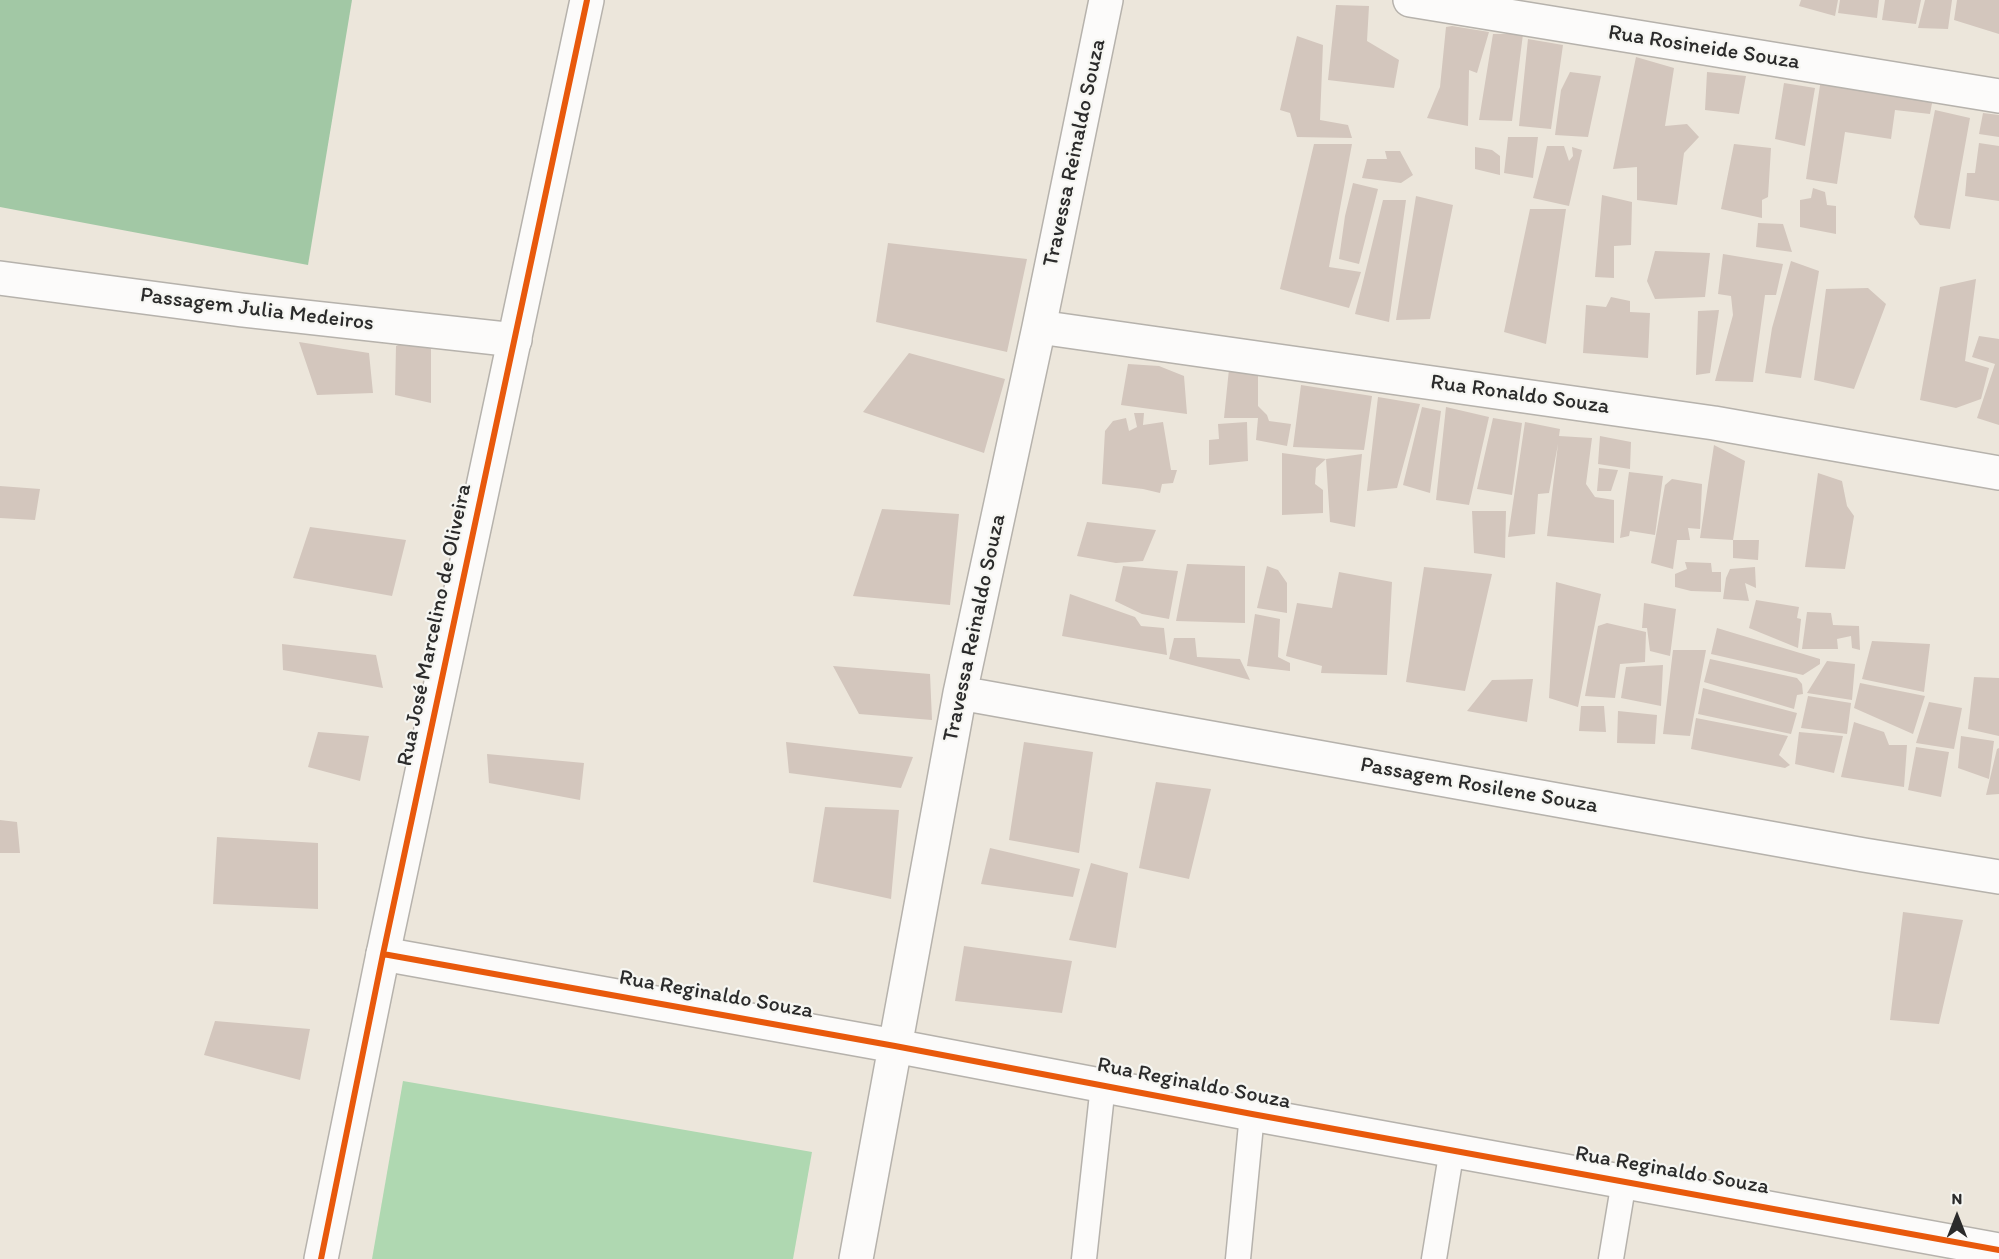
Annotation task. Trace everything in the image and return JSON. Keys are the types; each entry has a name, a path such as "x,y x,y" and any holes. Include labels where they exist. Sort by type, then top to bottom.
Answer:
{"street":[{"name":"Rua José Marcelino de Oliveira","path":"321,1259 382,954 587,0"},
{"name":"Travessa Reinaldo Souza","path":"856,1259 960,693 1039,327 1106,0"},
{"name":"Rua Rosineide Souza","path":"1410,0 1999,96"},
{"name":"Passagem Julia Medeiros","path":"0,279 242,310 515,340"},
{"name":"Rua Ronaldo Souza","path":"1039,327 1702,421 1999,473"},
{"name":"Passagem Rosilene Souza","path":"960,693 1864,855 1999,877"},
{"name":"Rua Reginaldo Souza","path":"382,954 895,1046 1252,1114 1999,1250"}],"lane":[{"path":"1084,1259 1103,1085"},
{"path":"1238,1259 1252,1114"},
{"path":"1434,1259 1452,1149"},
{"path":"1611,1259 1624,1181"}],"green space":[{"path":"0,0 352,0 308,265 0,207"},
{"path":"403,1081 812,1152 793,1259 372,1259"}],"building":[{"path":"1801,0 1838,0 1835,16 1799,6"},
{"path":"1840,0 1879,0 1877,18 1838,13"},
{"path":"1885,0 1921,0 1916,24 1882,20"},
{"path":"1925,0 1952,0 1948,29 1918,28"},
{"path":"1957,0 1999,0 1999,34 1954,20"},
{"path":"1336,5 1369,6 1367,41 1399,60 1394,88 1328,80"},
{"path":"1446,27 1489,32 1477,73 1469,70 1468,126 1427,118 1440,87"},
{"path":"1493,34 1523,34 1512,121 1479,120"},
{"path":"1297,36 1323,45 1320,120 1348,125 1352,138 1297,137 1290,113 1280,110"},
{"path":"1528,39 1563,45 1551,129 1519,126"},
{"path":"1636,57 1674,68 1665,126 1687,124 1699,137 1684,153 1677,205 1637,200 1637,167 1613,169"},
{"path":"1570,72 1601,76 1588,137 1555,135 1561,90"},
{"path":"1707,72 1746,76 1739,114 1705,110"},
{"path":"1822,72 1935,87 1930,114 1895,110 1891,139 1845,132 1837,184 1806,179"},
{"path":"1784,83 1815,88 1805,146 1775,139"},
{"path":"1935,110 1970,118 1950,229 1920,225 1914,217"},
{"path":"1983,113 1999,115 1999,137 1979,134"},
{"path":"1508,137 1538,137 1533,178 1504,173"},
{"path":"1979,143 1999,146 1999,201 1965,196 1967,173 1975,173"},
{"path":"1314,144 1352,144 1329,267 1361,272 1349,308 1280,289"},
{"path":"1734,144 1771,148 1768,197 1762,200 1762,218 1721,209"},
{"path":"1547,146 1564,146 1569,161 1573,156 1572,147 1582,150 1569,206 1533,198"},
{"path":"1475,147 1492,150 1500,156 1500,175 1475,169"},
{"path":"1385,151 1400,151 1413,175 1401,183 1362,178 1367,159 1387,159"},
{"path":"1353,183 1378,189 1359,264 1339,259 1345,216"},
{"path":"1813,188 1825,192 1827,205 1836,206 1836,234 1800,227 1800,200 1811,198"},
{"path":"1602,195 1632,202 1631,245 1614,246 1614,278 1595,277"},
{"path":"1416,196 1453,205 1430,319 1396,320"},
{"path":"1383,200 1406,200 1389,322 1355,314"},
{"path":"1530,209 1566,209 1546,344 1504,332"},
{"path":"1758,223 1783,224 1792,252 1756,247"},
{"path":"888,243 1027,259 1007,352 876,322"},
{"path":"1655,251 1710,253 1705,297 1655,299 1647,281"},
{"path":"1723,254 1783,264 1776,295 1765,295 1753,382 1715,381 1733,315 1731,296 1718,294"},
{"path":"1791,261 1819,271 1801,378 1765,373 1772,328"},
{"path":"1976,279 1965,361 1989,368 1981,399 1956,408 1920,400 1940,287"},
{"path":"1868,288 1886,304 1854,389 1814,380 1826,289"},
{"path":"1611,297 1630,301 1630,312 1650,313 1648,358 1583,353 1586,305 1606,307"},
{"path":"1719,310 1710,373 1696,375 1698,311"},
{"path":"431,331 431,403 395,395 396,346"},
{"path":"1979,336 1999,339 1999,425 1977,418 1995,364 1972,357"},
{"path":"299,342 369,353 373,393 317,395"},
{"path":"909,353 1005,379 984,453 863,412"},
{"path":"1128,364 1159,366 1184,376 1187,414 1121,405"},
{"path":"1229,369 1258,375 1258,406 1267,415 1269,421 1291,424 1287,446 1256,440 1258,418 1224,418"},
{"path":"1301,385 1372,396 1364,450 1293,447"},
{"path":"1378,397 1420,404 1397,488 1367,491"},
{"path":"1422,407 1441,411 1430,493 1403,485"},
{"path":"1446,407 1489,417 1469,505 1436,500"},
{"path":"1134,413 1144,413 1143,425 1163,422 1171,470 1177,470 1173,483 1162,484 1160,493 1102,484 1105,431 1113,421 1126,418 1129,431 1137,427"},
{"path":"1493,418 1522,423 1512,495 1477,489"},
{"path":"1247,422 1248,461 1209,465 1209,440 1219,439 1218,424"},
{"path":"1525,422 1560,429 1559,436 1592,438 1586,484 1595,497 1614,500 1614,543 1547,536 1558,444 1549,493 1538,494 1535,534 1508,537"},
{"path":"1600,436 1631,442 1630,469 1598,464"},
{"path":"1714,445 1745,461 1733,540 1700,538"},
{"path":"1282,453 1326,459 1316,468 1315,484 1323,490 1323,513 1282,515"},
{"path":"1362,454 1355,527 1330,522 1326,459"},
{"path":"1599,468 1618,470 1611,491 1597,491"},
{"path":"1629,472 1663,476 1655,535 1630,531 1629,536 1620,538"},
{"path":"1818,473 1842,481 1847,506 1854,516 1845,569 1805,567"},
{"path":"1672,479 1702,484 1700,529 1688,528 1690,540 1677,540 1673,569 1651,563 1665,485"},
{"path":"0,486 40,489 35,520 0,518"},
{"path":"882,509 959,514 950,605 853,596"},
{"path":"1472,511 1506,511 1505,558 1474,553"},
{"path":"1087,522 1156,530 1143,561 1116,563 1077,556"},
{"path":"310,527 406,540 392,596 293,578"},
{"path":"1733,540 1759,540 1758,560 1733,558"},
{"path":"1685,562 1711,563 1712,572 1721,572 1721,592 1691,591 1675,587 1675,574 1687,569"},
{"path":"1187,564 1245,566 1245,623 1176,621"},
{"path":"1123,566 1178,571 1169,619 1142,614 1115,601"},
{"path":"1267,566 1278,570 1287,583 1287,613 1257,608"},
{"path":"1424,567 1492,574 1465,691 1406,682"},
{"path":"1755,567 1756,588 1745,583 1749,601 1723,599 1726,578 1730,569"},
{"path":"1339,572 1392,582 1387,675 1321,673 1322,666 1286,656 1297,603 1332,608"},
{"path":"1556,582 1601,594 1578,707 1549,698"},
{"path":"1070,594 1135,617 1141,626 1164,628 1167,655 1062,636"},
{"path":"1756,600 1799,607 1797,618 1801,619 1798,648 1749,628"},
{"path":"1644,603 1676,609 1670,656 1650,651 1647,628 1642,628"},
{"path":"1807,612 1831,613 1833,625 1859,626 1860,650 1852,648 1851,636 1837,639 1838,649 1802,649"},
{"path":"1255,614 1280,619 1278,657 1290,663 1290,671 1247,666"},
{"path":"1607,623 1646,632 1645,662 1620,664 1615,698 1585,696 1598,626"},
{"path":"1717,628 1820,659 1820,664 1803,675 1711,654"},
{"path":"1174,638 1195,638 1197,657 1240,659 1250,680 1169,659"},
{"path":"1872,641 1930,644 1924,692 1862,679"},
{"path":"282,644 376,655 383,688 283,670"},
{"path":"1673,650 1706,650 1690,736 1663,734"},
{"path":"1710,659 1797,678 1802,684 1803,694 1797,695 1794,709 1704,682"},
{"path":"1827,661 1855,664 1852,700 1807,693"},
{"path":"1663,665 1661,706 1621,698 1626,667"},
{"path":"833,666 930,674 932,720 859,714"},
{"path":"1974,677 1999,678 1999,736 1968,729"},
{"path":"1533,679 1527,722 1467,711 1492,680"},
{"path":"1860,683 1925,696 1913,734 1854,708"},
{"path":"1703,688 1797,713 1791,734 1698,714"},
{"path":"1808,696 1851,703 1847,734 1801,728"},
{"path":"1929,702 1962,708 1954,749 1916,743"},
{"path":"1581,706 1604,706 1606,732 1579,731"},
{"path":"1618,711 1657,715 1655,744 1617,743"},
{"path":"1696,718 1788,736 1779,755 1790,765 1785,768 1691,749"},
{"path":"1854,722 1884,732 1889,745 1907,745 1904,787 1841,777"},
{"path":"318,732 369,736 360,781 308,767"},
{"path":"1799,732 1843,736 1834,773 1795,764"},
{"path":"1961,736 1994,741 1989,779 1958,768"},
{"path":"786,742 913,757 901,788 789,773"},
{"path":"1024,742 1093,752 1079,853 1009,840"},
{"path":"1916,747 1949,752 1941,797 1908,790"},
{"path":"1999,748 1999,794 1986,795 1997,749"},
{"path":"487,754 584,763 580,800 489,783"},
{"path":"1156,782 1211,789 1189,879 1139,868"},
{"path":"825,807 899,810 891,899 813,882"},
{"path":"0,820 17,822 20,853 0,853"},
{"path":"217,837 318,843 318,909 213,904"},
{"path":"990,848 1080,869 1073,897 981,884"},
{"path":"1091,863 1128,873 1116,948 1069,940"},
{"path":"1903,912 1963,920 1939,1024 1890,1020"},
{"path":"964,946 1072,961 1062,1013 955,1001"},
{"path":"215,1021 310,1029 300,1080 204,1055"}],"cycle path":[{"path":"321,1259 383,954 587,0"},
{"path":"383,954 1999,1250"}]}
